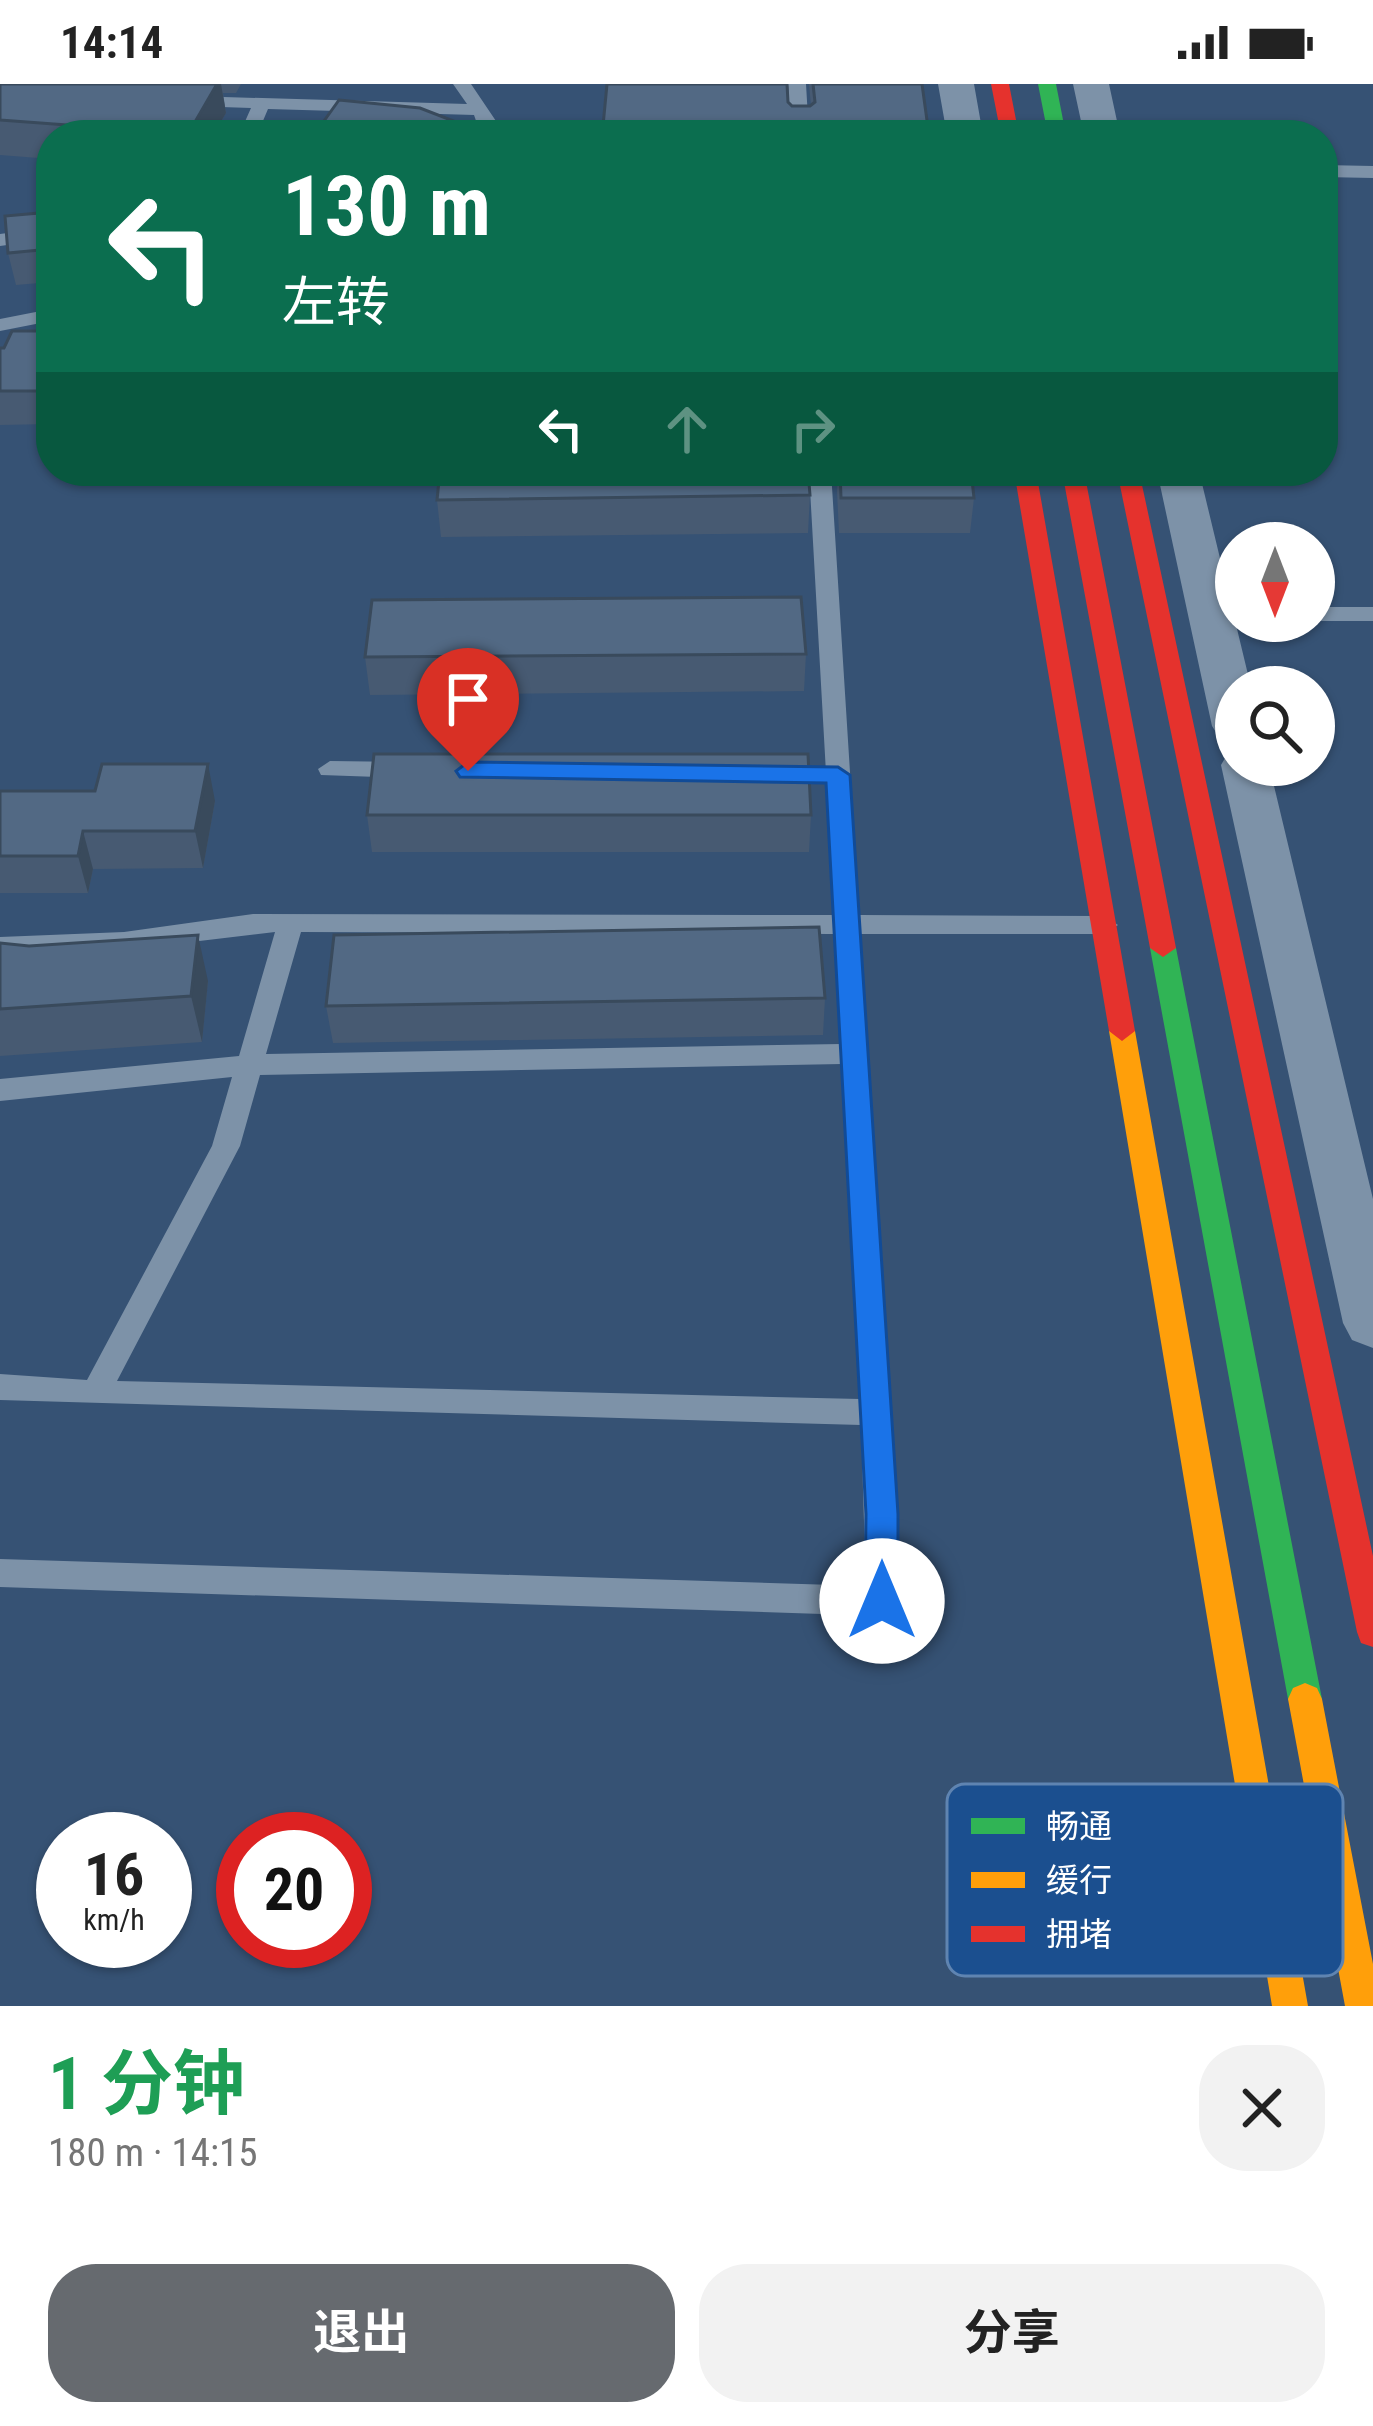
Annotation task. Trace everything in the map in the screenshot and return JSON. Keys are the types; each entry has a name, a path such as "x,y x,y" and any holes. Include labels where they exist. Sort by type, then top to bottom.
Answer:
{"street":[{"path":"956,84 962,120"},
{"path":"1000,84 1007,120"},
{"path":"1047,84 1055,120"},
{"path":"1091,84 1099,120"},
{"path":"1028,486 1252,1784"},
{"path":"1076,486 1321,1784"},
{"path":"1131,486 1373,1632"},
{"path":"1183,486 1215,589"},
{"path":"1250,786 1373,1323"},
{"path":"1343,1900 1363,2006"},
{"path":"1285,1976 1290,2006"}],"lane":[{"path":"462,84 485,120"},
{"path":"797,84 799,120"},
{"path":"167,100 481,110"},
{"path":"255,120 262,104"},
{"path":"1338,171 1373,172"},
{"path":"0,239 36,235"},
{"path":"0,325 36,318"},
{"path":"0,1573 882,1601 846,922 826,775 816,604 820,486"},
{"path":"1335,614 1373,614"},
{"path":"330,769 422,770"},
{"path":"0,946 124,941 253,922 1105,925"},
{"path":"95,1393 226,1146 290,922"},
{"path":"0,1090 250,1065 854,1054"},
{"path":"0,1387 875,1412"}],"building":[{"path":"0,84 217,84 196,120 0,120"},
{"path":"607,84 787,84 792,106 810,106 815,102 813,84 922,84 927,120 604,120"},
{"path":"339,100 420,108 451,120 325,120"},
{"path":"36,213 36,250 8,253 5,216"},
{"path":"12,331 36,331 36,391 0,391 0,348"},
{"path":"438,486 809,486 810,495 437,500"},
{"path":"841,486 973,486 974,498 841,498"},
{"path":"801,597 806,654 365,657 372,600"},
{"path":"374,754 808,754 811,815 367,815"},
{"path":"102,764 208,764 195,831 83,831 78,856 0,856 0,791 95,791"},
{"path":"819,927 825,998 326,1006 334,935"},
{"path":"198,935 191,996 0,1009 0,943 29,946"}],"traffic: fast":[{"path":"1047,84 1054,120"},
{"path":"1163,948 1305,1699"}],"traffic: slow":[{"path":"1122,1031 1252,1784"},
{"path":"1305,1699 1321,1784"},
{"path":"1343,1900 1363,2006"},
{"path":"1285,1976 1290,2006"}],"traffic: jam":[{"path":"1000,84 1007,120"},
{"path":"1028,486 1122,1031"},
{"path":"1076,486 1163,948"},
{"path":"1131,486 1373,1632"}],"route":[{"path":"468,771 838,775 882,1514 882,1601"}]}
